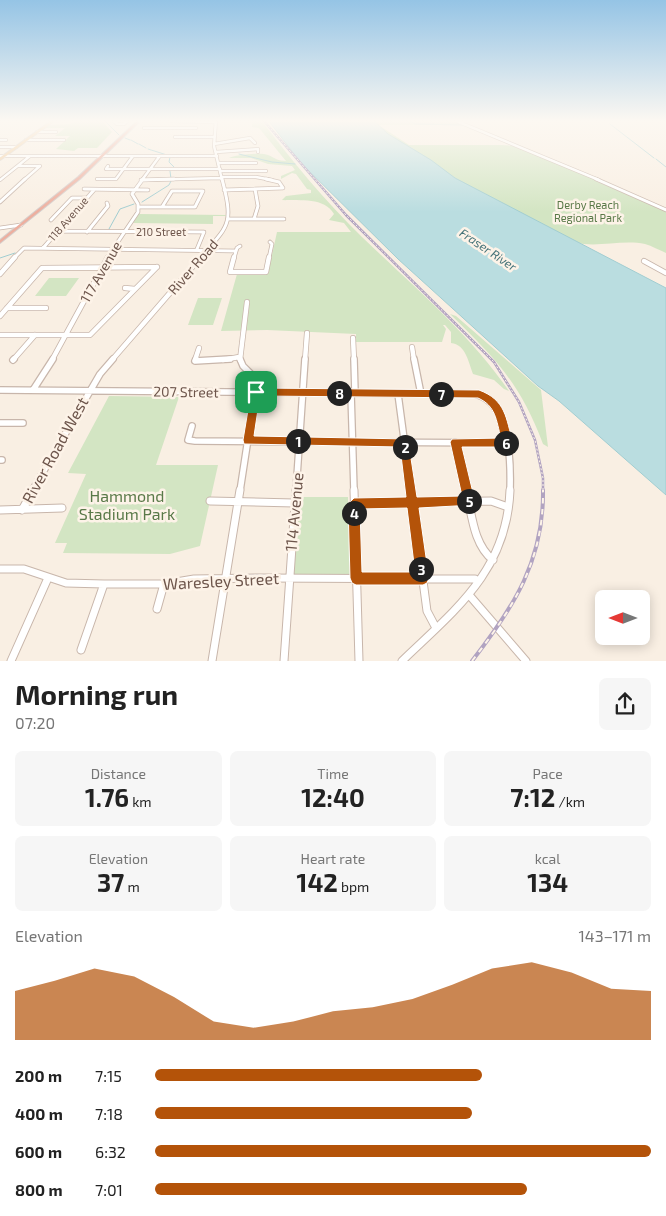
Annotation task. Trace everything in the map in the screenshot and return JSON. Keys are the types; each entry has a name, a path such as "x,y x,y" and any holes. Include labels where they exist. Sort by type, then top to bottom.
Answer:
{"highway":[{"path":"0,242 11,230 22,225 109,151"}],"street":[{"path":"215,151 228,219 284,219"},
{"path":"1,157 158,157 242,151"},
{"path":"532,151 666,210"},
{"path":"0,180 30,156"},
{"path":"97,179 116,179 133,156"},
{"path":"158,157 134,190 132,196 139,207 162,207 195,207 203,191 172,191 162,207"},
{"path":"218,163 256,163"},
{"path":"0,202 40,166 18,166"},
{"path":"108,166 106,169 266,171"},
{"path":"141,180 260,177 282,184 282,189 224,190"},
{"path":"84,189 148,190"},
{"path":"254,219 258,206 255,189"},
{"name":"118 Avenue","path":"43,248 94,190"},
{"path":"51,220 72,198 87,198"},
{"path":"87,232 108,206 107,203"},
{"name":"117 Avenue","path":"33,390 66,335 113,248 137,214 139,207"},
{"name":"River Road","path":"89,390 102,371 209,249 226,228 228,219"},
{"path":"0,228 11,230"},
{"name":"210 Street","path":"58,231 204,232 197,249"},
{"path":"240,246 236,251 230,272 266,272 272,244 270,242"},
{"path":"0,274 24,248 209,249 236,251"},
{"path":"644,261 666,272"},
{"path":"0,316 42,268 157,267 90,335 0,335"},
{"path":"126,288 136,289"},
{"path":"212,661 256,392 256,380 243,366 239,357 247,302"},
{"path":"7,308 46,308"},
{"name":"114 Avenue","path":"284,661 307,333"},
{"path":"13,360 35,335"},
{"path":"353,338 352,442 359,661"},
{"path":"412,347 420,394"},
{"path":"199,348 195,361 216,362 239,357"},
{"name":"207 Street","path":"1,391 89,390 475,394 491,400 498,409 508,443"},
{"name":"River Road West","path":"22,510 89,390"},
{"path":"398,394 428,615 436,628"},
{"path":"0,423 23,424"},
{"path":"192,426 188,440 508,443 510,470 508,506 493,560 470,596 402,661"},
{"path":"455,442 479,544 484,553 493,560"},
{"path":"210,501 294,503"},
{"path":"354,504 469,501 491,502 508,506"},
{"path":"0,510 53,510 62,508"},
{"name":"Waresley Street","path":"0,569 24,569 66,583 104,584 164,584 194,579 475,579"},
{"path":"10,661 48,578"},
{"path":"81,650 104,584"},
{"path":"157,609 164,584"},
{"path":"470,596 526,661"}],"green space":[{"path":"278,151 285,151 322,195 362,237 458,330 476,349 509,391 494,380 473,374 463,350 456,344 451,343 451,332 445,325 443,325 446,329 442,342 356,342 356,334 267,330 221,331 237,274 268,273 277,232 351,232 344,223 329,220 334,214 330,209 318,202 282,200 286,196 311,193 311,190 307,189 296,174 292,173 281,179 281,176 295,170 292,166 268,164 251,158 229,158 260,154 286,161"},
{"name":"Derby Reach Regional Park","path":"412,151 532,151 666,212 666,253 645,244 584,244 569,239 513,211"},
{"path":"139,214 226,216 213,216 213,224 133,223"},
{"path":"49,278 79,278 66,296 35,296"},
{"path":"198,298 222,298 213,325 188,325"},
{"path":"450,314 456,316 541,390 548,447 543,444 525,404 505,373 481,345"},
{"name":"Hammond Stadium Park","path":"109,396 179,397 156,465 218,465 200,546 170,554 63,553 67,543 55,543 86,474 68,473"},
{"path":"296,497 348,497 350,574 292,574"}],"water":[{"name":"Fraser River","path":"292,151 416,151 455,178 666,288 666,495 559,401 538,386 398,259 301,163"}],"waterway":[{"path":"154,151 167,155"},
{"path":"645,151 654,158"},
{"path":"239,154 272,162 295,164"},
{"path":"170,157 169,162 174,167 172,168"},
{"path":"656,159 666,167"},
{"path":"170,171 171,179"},
{"path":"142,202 169,185 171,181"},
{"path":"109,229 120,209 134,204"},
{"path":"0,258 15,253"}],"railway":[{"path":"290,151 346,215 494,362 519,402 535,440 543,478 543,490"},
{"path":"472,661 501,621 524,582 538,539 542,515 543,490"}],"route":[{"path":"256,392 248,440 404,442 412,502 423,578 356,578 354,504 412,502 469,501 455,442 508,443 498,407 491,400 479,394 256,392"}]}
